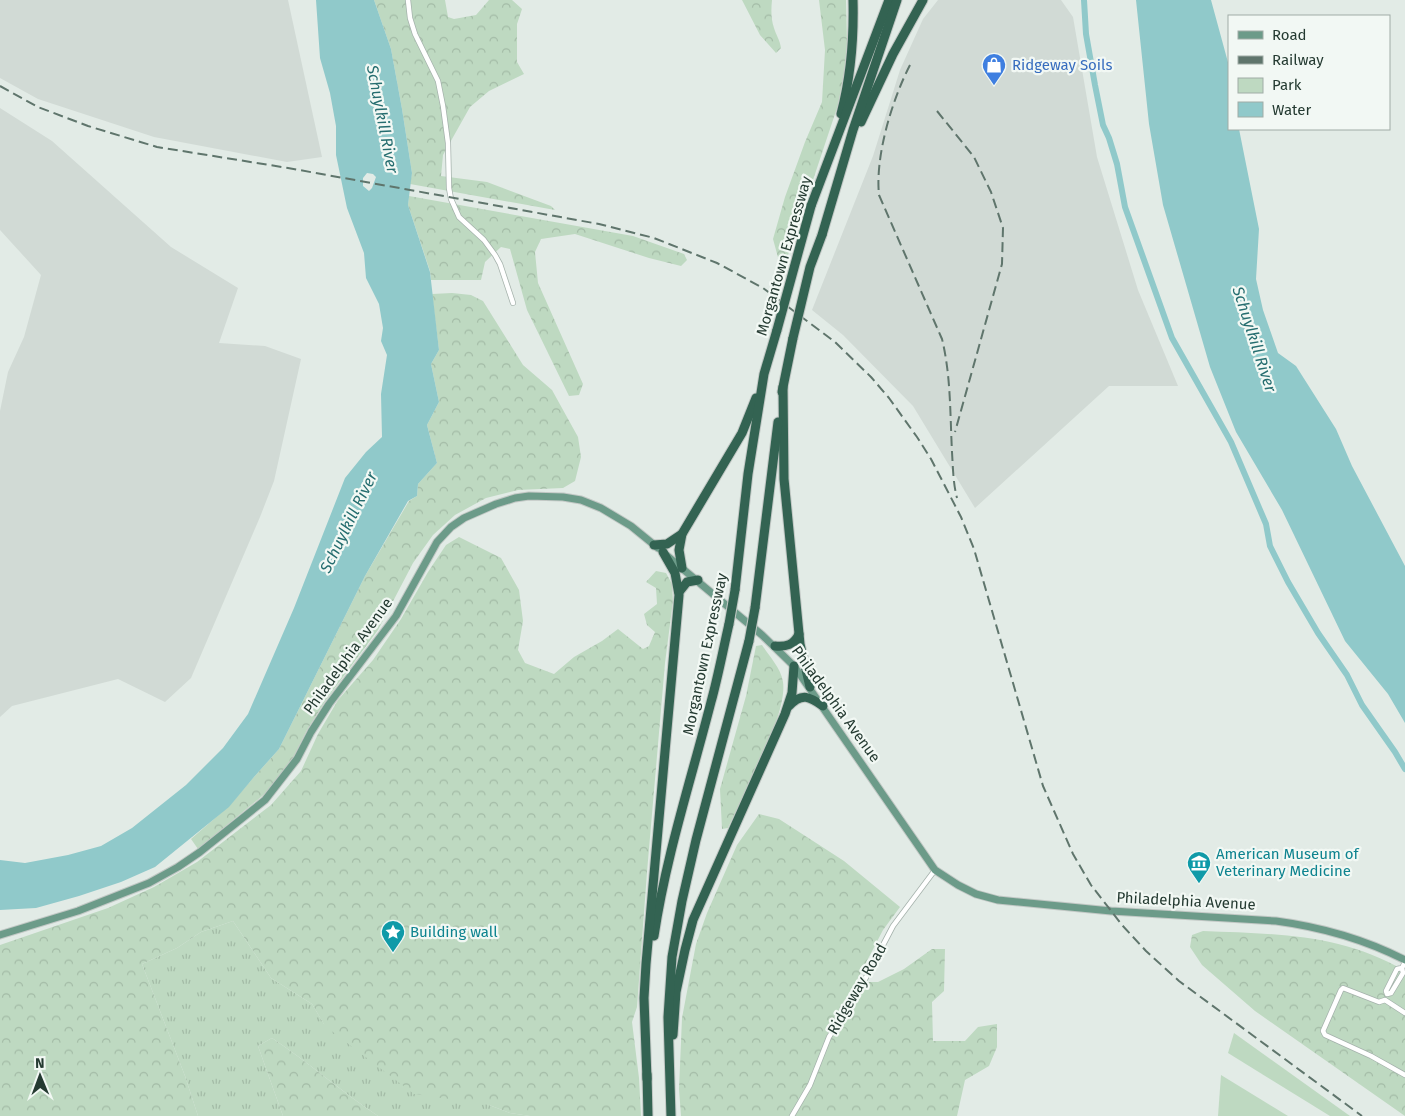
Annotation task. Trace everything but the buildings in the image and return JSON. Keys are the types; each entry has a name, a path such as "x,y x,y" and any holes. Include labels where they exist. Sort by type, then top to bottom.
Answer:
{"highway":[{"path":"823,172 839,121 848,83 852,52 853,0"},
{"path":"823,172 889,0"},
{"path":"834,193 897,0"},
{"path":"834,193 858,128 880,80 923,0"},
{"name":"Morgantown Expressway","path":"648,1116 647,1018 660,896 711,702 729,624 735,590 748,474 764,374 810,206 823,172"},
{"name":"Morgantown Expressway","path":"671,1116 668,1017 672,957 682,901 749,641 755,608 783,387 810,268 822,236 834,193"},
{"path":"682,568 679,550 682,534 746,425 764,374"},
{"path":"783,387 784,479 799,634 802,658 810,687"},
{"path":"654,545 666,544 682,534"},
{"path":"647,1079 644,998 679,592 675,573 663,552"},
{"path":"679,592 687,582 698,580"},
{"path":"775,646 784,647 790,645 799,634"},
{"path":"670,1078 676,992 684,950 693,920 787,708 792,693 794,666"},
{"path":"787,708 794,701 803,697 812,698 824,706"}],"main road":[{"name":"Philadelphia Avenue","path":"0,935 78,911 148,883 178,867 200,852 265,800 297,760 311,732 329,704 396,616 437,542 451,527 474,512 514,498 528,496 562,497 582,500 601,508 631,526 775,646 794,666 824,706 935,870 958,885 976,894 998,900 1111,911 1269,920 1297,924 1364,941 1405,961"}],"street":[{"path":"408,0 410,18 415,34 438,81 448,143 451,199 459,217 484,240 495,255 500,264 513,303"},
{"name":"Ridgeway Road","path":"792,1116 810,1085 829,1037 862,985 893,926 935,870"},
{"path":"1385,1000 1386,991 1397,969 1402,968 1405,961"},
{"path":"1385,1000 1379,1002 1343,988 1324,1031 1325,1035 1371,1056 1405,1075"},
{"path":"1385,1000 1405,1013"}],"shaded area":[{"path":"0,0 288,0 322,157 287,162 154,137 38,99 0,78"},
{"path":"938,0 1061,0 1073,17 1097,157 1138,290 1178,386 1109,386 975,508 913,406 843,335 812,310 873,156 900,70 923,19"},
{"path":"0,108 52,141 171,247 238,288 219,343 265,346 301,359 274,481 260,517 191,678 165,702 118,679 12,706 0,717 0,411 8,372 24,337 41,275 0,230"}],"green space":[{"path":"374,0 445,0 448,17 454,19 476,15 489,0 512,0 522,9 517,24 517,62 524,74 489,91 470,107 443,155 441,176 487,182 551,206 555,210 410,184 412,173 391,49"},
{"path":"742,0 772,0 772,21 781,48 776,53 760,35"},
{"path":"819,0 846,0 847,44 844,74 838,105 784,267 779,261 773,239 785,197 822,102 825,50"},
{"path":"409,196 633,236 684,254 687,260 681,266 649,258 575,234 541,239 535,252 538,283 583,384 579,395 569,396 527,310 510,249 501,247 485,262 481,280 431,280 430,271 408,205"},
{"path":"452,293 471,295 483,301 523,365 552,390 578,437 581,457 575,481 563,488 518,490 486,498 455,515 433,535 413,563 378,630 326,700 307,730 292,760 267,792 198,849 191,839 229,806 279,749 365,576 409,501 417,496 418,484 437,463 427,425 439,402 431,364 439,350 432,294"},
{"path":"459,537 501,558 519,590 523,621 518,650 525,663 554,674 574,657 602,641 618,629 643,649 649,646 655,632 647,625 644,614 657,604 656,588 646,582 656,571 666,573 672,584 673,601 665,663 637,1007 632,1022 639,1078 641,1116 530,1116 510,1113 489,1105 414,1094 325,1026 312,1004 271,978 233,921 201,932 177,948 142,964 185,1076 198,1116 0,1116 0,945 108,908 154,887 197,862 271,805 301,771 318,734 338,700 373,660 401,619 446,545"},
{"path":"762,645 780,672 783,682 783,696 779,714 763,755 728,828 722,829 720,789 746,696 756,646"},
{"path":"759,814 779,819 844,861 900,907 883,930 856,982 878,982 904,969 932,949 945,949 944,991 932,1002 933,1041 965,1041 978,1027 997,1024 997,1047 989,1066 965,1080 957,1116 681,1116 679,1089 682,1018 696,944 707,913 737,845"},
{"path":"233,921 271,978 312,1004 324,1024 489,1105 510,1113 530,1116 378,1116 272,1038 258,1046 283,1116 198,1116 185,1076 142,964 177,948 201,932"},
{"path":"1203,931 1281,935 1332,942 1381,958 1405,971 1405,1116 1255,1011 1202,965 1190,947 1192,935"},
{"path":"1234,1033 1350,1116 1330,1116 1228,1053"},
{"path":"272,1038 378,1116 283,1116 258,1046"},
{"path":"1221,1075 1288,1116 1218,1116"}],"water":[{"name":"Schuylkill River","path":"316,0 374,0 391,49 402,109 412,173 408,205 430,272 439,350 431,364 439,402 427,425 437,463 418,484 417,496 408,501 365,576 279,749 229,807 155,867 121,882 36,908 0,910 0,860 25,863 68,855 101,846 132,828 186,785 223,748 248,714 294,608 345,478 366,452 382,437 381,394 387,355 381,341 383,328 379,304 366,278 364,253 347,208 336,155 336,126 330,93 320,58","holes":["367,173 373,174 376,177 369,191 363,186 363,178"]},
{"name":"Schuylkill River","path":"1136,0 1211,0 1228,62 1228,130 1239,130 1259,229 1256,279 1263,310 1278,353 1296,366 1336,429 1352,466 1405,566 1405,723 1388,694 1345,641 1282,510 1236,432 1210,367 1163,205 1149,124"}],"waterway":[{"path":"1084,0 1086,34 1103,125 1117,164 1125,207 1172,338 1231,442 1266,524 1270,546 1288,582 1318,633 1347,675 1362,705 1405,769"}],"railway":[{"path":"910,65 903,79 886,128 878,180 879,195 942,339 949,381 953,475 957,498"},
{"path":"0,86 38,107 88,126 157,147 288,168 599,224 654,238 717,263 763,288 835,342 871,377 889,398 931,459 961,517 974,549 1043,786 1073,854 1091,885 1122,925 1146,951 1179,981 1362,1116"},
{"path":"937,111 974,157 991,192 1003,228 1002,264 955,432"}],"place":[{"name":"Ridgeway Soils","path":"994,86"},
{"name":"American Museum of Veterinary Medicine","path":"1199,884"},
{"name":"Building wall","path":"393,953"}]}
